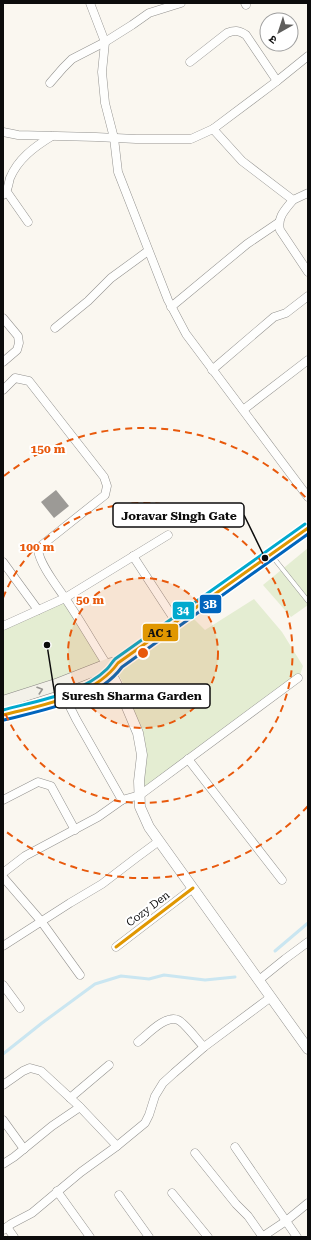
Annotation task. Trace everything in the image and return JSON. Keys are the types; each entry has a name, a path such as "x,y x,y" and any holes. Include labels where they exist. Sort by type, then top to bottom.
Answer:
{"main road":[{"path":"3,714 42,705 78,693 94,684 112,667 308,528"},
{"path":"3,702 112,667"}],"street":[{"path":"90,3 105,42 102,72 105,103 114,138 118,172 171,307 186,334 308,497"},
{"path":"50,83 72,58 105,42 149,13 181,3"},
{"path":"190,62 227,33 233,31 241,32 246,35 277,81"},
{"path":"3,132 18,136 191,139 213,129 308,56"},
{"path":"213,129 242,161 293,200"},
{"path":"28,222 5,193 10,178 21,159 36,146 52,136"},
{"path":"171,307 247,244 278,223 281,216 293,200 308,193"},
{"path":"278,223 280,230 308,272"},
{"path":"55,328 88,301 111,278 148,251"},
{"path":"212,370 274,317 286,313 308,296"},
{"path":"3,318 18,336 19,343 17,350 3,362"},
{"path":"243,410 308,360"},
{"path":"3,390 15,378 29,381 104,477 107,486 105,495 42,545 38,550 39,555 55,584 112,667 138,733 142,755 139,781 140,807 149,827 308,1049"},
{"path":"3,626 65,598 168,535"},
{"path":"133,556 176,622"},
{"path":"3,562 38,610"},
{"path":"3,873 25,856 98,817 122,800 140,795 298,678"},
{"path":"65,697 122,800"},
{"path":"188,759 282,880"},
{"path":"3,800 38,782 51,786 75,830"},
{"path":"3,946 102,884 159,841"},
{"path":"3,877 41,921 80,975"},
{"name":"Cozy Den","path":"116,947 193,888"},
{"path":"257,977 308,942"},
{"path":"3,985 20,1008"},
{"path":"14,1237 5,1229 32,1213 57,1191 145,1123 155,1096 163,1083 204,1047 271,997"},
{"path":"138,1042 156,1027 172,1018 178,1020 204,1047"},
{"path":"70,1098 109,1065"},
{"path":"3,1085 30,1068 41,1071 80,1107 117,1146"},
{"path":"3,1164 52,1126 80,1107"},
{"path":"3,1120 24,1149"},
{"path":"236,1147 297,1237"},
{"path":"195,1154 236,1204 248,1216 262,1237 286,1221 308,1203"},
{"path":"57,1191 90,1237"},
{"path":"172,1193 208,1237"},
{"path":"119,1194 149,1237"}],"lane":[{"path":"271,554 308,601"}],"green space":[{"path":"308,548 308,605 291,617 263,585"},
{"path":"254,599 282,632 303,666 300,675 143,788 137,719 126,689 116,669 191,616 205,630"},
{"path":"64,601 100,660 100,665 3,699 3,629"}],"building":[{"path":"56,490 69,506 54,518 41,502"}],"waterway":[{"path":"275,951 308,923"},
{"path":"3,1054 95,984 121,976 149,979 164,975 205,980 235,977"}],"transit line":[{"name":"34","path":"3,710 58,696 72,691 97,678 115,659 305,524"},
{"path":"3,715 66,698 95,684 108,675 118,663 308,528"},
{"name":"3B","path":"4,720 52,708 84,696 98,688 111,679 122,667 308,534"},
{"path":"116,947 193,888"}],"place":[{"name":"Joravar Singh Gate","path":"265,558"},
{"name":"Suresh Sharma Garden","path":"47,645"}]}
